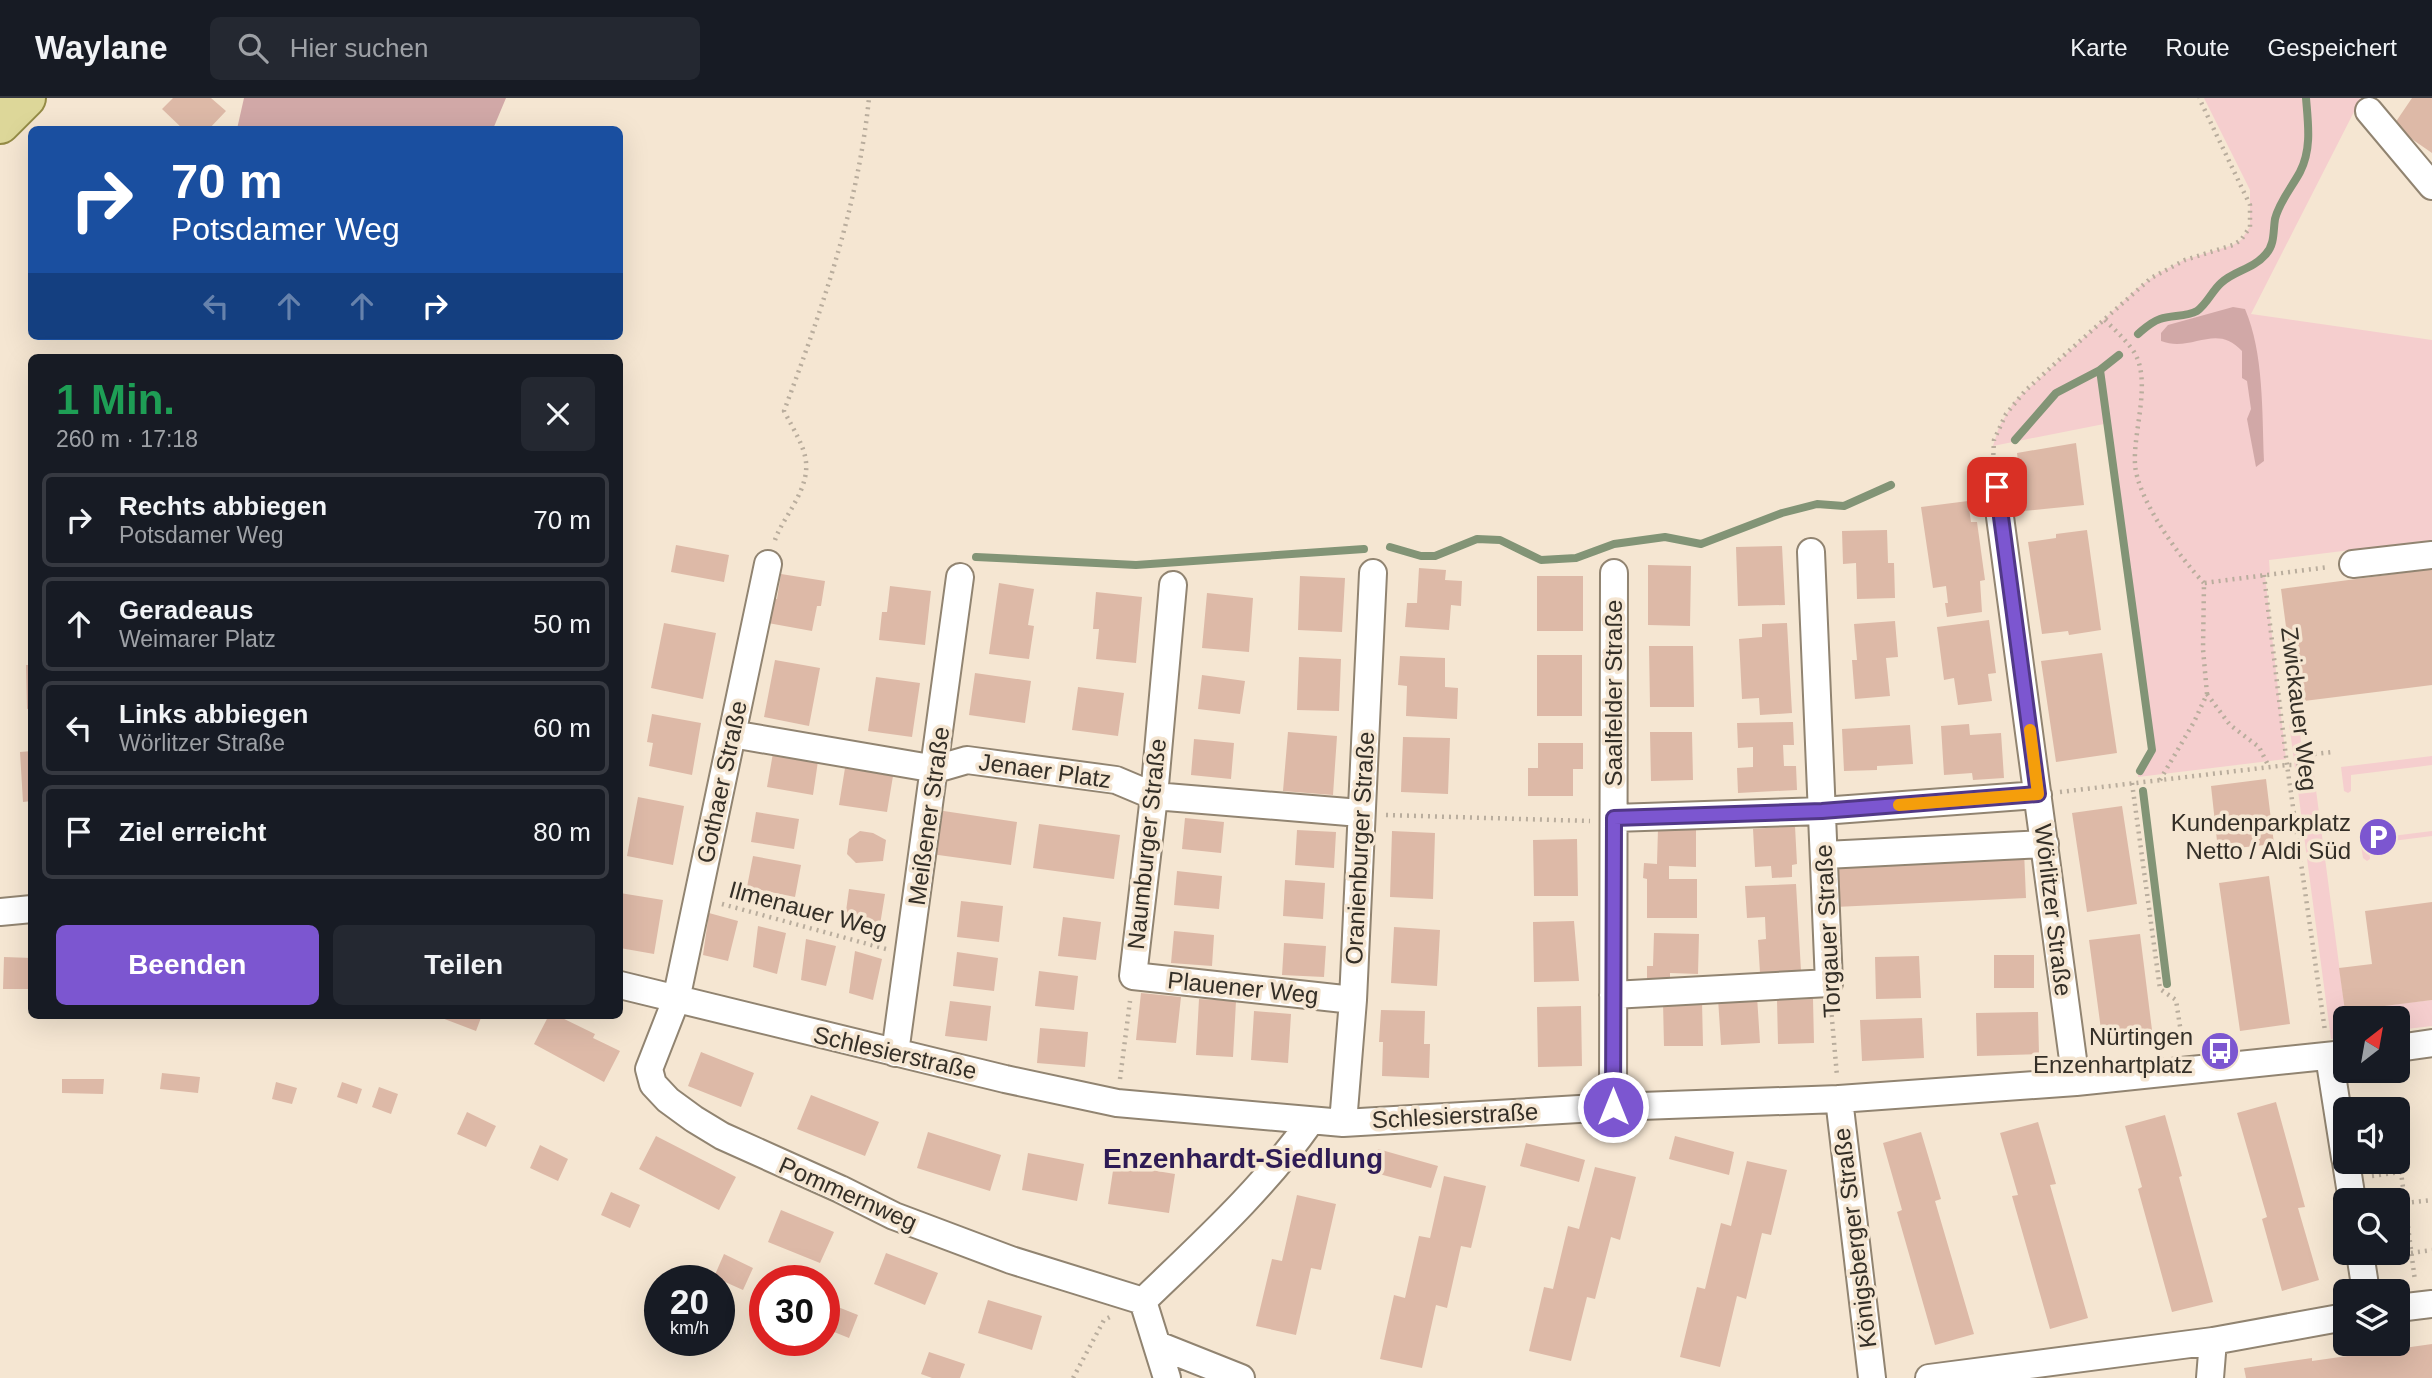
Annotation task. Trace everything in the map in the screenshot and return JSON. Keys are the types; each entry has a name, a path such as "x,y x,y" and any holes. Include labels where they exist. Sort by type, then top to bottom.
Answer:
{"main road":[{"path":"0,124 26,98"}],"street":[{"path":"2369,111 2432,186"},
{"name":"Wörlitzer Straße","path":"1997,487 2076,1082"},
{"name":"Torgauer Straße","path":"1811,552 1829,983"},
{"path":"2353,564 2432,555"},
{"name":"Gothaer Straße","path":"676,1000 768,564"},
{"name":"Oranienburger Straße","path":"1343,1123 1353,1000 1373,573"},
{"name":"Saalfelder Straße","path":"1613,1107 1614,573"},
{"name":"Meißener Straße","path":"895,1053 936,769 960,578"},
{"name":"Naumburger Straße","path":"1133,976 1173,585"},
{"path":"732,734 936,769"},
{"name":"Jenaer Platz","path":"936,769 967,760 1116,780 1153,796 1360,813"},
{"path":"1614,818 1822,811 2038,794"},
{"path":"1929,803 1933,849"},
{"path":"1825,855 2045,844"},
{"path":"0,912 28,909"},
{"name":"Plauener Weg","path":"1133,976 1353,1000"},
{"path":"1613,995 1829,983"},
{"name":"Schlesierstraße","path":"623,986 895,1053 1117,1103 1310,1122 1343,1123 1613,1107 1839,1099 2076,1082 2333,1055"},
{"name":"Pommernweg","path":"676,1000 649,1069 653,1084 668,1100 694,1119 732,1141 894,1216 1011,1260 1143,1301"},
{"path":"2410,1046 2432,1043"},
{"path":"2340,1083 2348,1175"},
{"name":"Königsberger Straße","path":"1839,1099 1872,1378"},
{"path":"1167,1378 1143,1301 1256,1192 1310,1122"},
{"path":"1929,1378 2213,1341 2333,1319"},
{"path":"2210,1378 2213,1341"},
{"path":"1158,1345 1241,1378"}],"path":[{"path":"768,564 778,533 804,487 807,474 805,454 784,411 819,317 852,204 869,98"},
{"path":"1997,487 1992,452 1998,427 2025,391 2159,273 2185,260 2233,245 2241,240 2250,227 2250,205 2199,98"},
{"path":"2105,319 2134,352 2140,367 2142,382 2135,466 2142,490 2173,544 2204,583 2203,649 2207,694 2230,724 2259,747 2269,767"},
{"path":"2204,583 2353,564"},
{"name":"Zwickauer Weg","path":"2264,575 2287,765 2333,1032"},
{"path":"2160,780 2207,694"},
{"path":"2038,794 2306,765 2306,755 2333,752"},
{"path":"2132,783 2160,989 2177,1003 2188,1071"},
{"path":"1360,813 1551,821 1602,821 1614,818"},
{"name":"Ilmenauer Weg","path":"697,898 909,955"},
{"name":"Naumburger Straße","path":"1117,1103 1133,976"},
{"name":"Torgauer Straße","path":"1829,983 1839,1099"},
{"path":"2348,1175 2401,1172 2403,1188"},
{"path":"2410,1202 2432,1200"},
{"path":"2410,1246 2416,1306"},
{"path":"2411,1253 2432,1250"},
{"path":"1073,1378 1104,1320 1143,1301"}],"shaded area":[{"path":"244,98 506,98 494,126 238,126"},
{"path":"2204,98 2361,98 2251,314 2432,340 2432,540 2269,560 2270,574 2265,575 2286,759 2138,777 2138,770 2151,749 2104,424 1993,446 1999,427 2014,402 2139,287 2184,260 2233,245 2241,240 2250,227 2250,190"},
{"path":"2233,307 2245,309 2259,364 2264,461 2256,467 2247,419 2251,409 2247,381 2242,378 2242,351 2223,339 2213,338 2183,344 2161,341 2161,333 2168,325"},
{"path":"2299,722 2302,752 2311,752 2344,1006 2333,1006 2331,1039 2289,723"},
{"path":"2432,756 2432,765 2351,775 2351,791 2344,791 2341,767"},
{"path":"2432,831 2432,836 2369,844 2370,859 2367,861 2363,858 2360,840"},
{"path":"2432,1000 2432,1026 2410,1029 2410,1006 2380,1006"}],"building":[{"path":"173,98 211,98 226,111 212,126 180,126 162,109"},
{"path":"2412,98 2432,98 2432,153 2393,126"},
{"path":"2076,443 2084,505 2024,511 2017,453"},
{"path":"1968,501 1971,522 1977,522 1985,580 1980,581 1982,612 1947,617 1946,586 1933,588 1921,507"},
{"path":"1887,530 1888,563 1894,563 1895,598 1857,599 1856,563 1843,564 1842,531"},
{"path":"2087,530 2101,630 2069,635 2068,631 2042,634 2028,542 2056,538 2056,534"},
{"path":"676,545 729,555 724,582 671,572"},
{"path":"1782,546 1785,605 1738,606 1736,547"},
{"path":"1648,565 1691,566 1690,626 1648,625"},
{"path":"1419,568 1446,570 1445,580 1462,581 1461,606 1451,605 1449,630 1405,627 1407,603 1417,603"},
{"path":"2432,569 2432,685 2296,702 2281,589"},
{"path":"781,574 825,581 821,606 817,606 812,631 768,623 772,598 777,599"},
{"path":"1300,576 1345,578 1342,632 1298,630"},
{"path":"1537,576 1583,576 1583,631 1537,631"},
{"path":"999,583 1034,589 1028,625 1034,626 1029,659 989,654"},
{"path":"890,586 931,591 925,645 879,640 882,612 887,612"},
{"path":"1096,592 1142,597 1136,663 1096,659 1099,629 1093,629"},
{"path":"1207,593 1253,598 1249,652 1202,648"},
{"path":"1989,620 1996,673 1988,674 1992,701 1958,705 1954,678 1944,680 1937,627"},
{"path":"1895,621 1898,657 1886,658 1890,696 1855,699 1852,660 1857,660 1854,624"},
{"path":"664,623 716,633 703,699 651,688"},
{"path":"1787,623 1792,713 1760,715 1759,698 1742,699 1739,639 1762,637 1762,624"},
{"path":"1649,646 1693,646 1694,707 1650,707"},
{"path":"2102,653 2117,753 2056,762 2041,661"},
{"path":"1537,655 1582,655 1582,716 1537,716"},
{"path":"1400,656 1445,658 1445,687 1458,688 1457,719 1406,716 1407,686 1398,685"},
{"path":"1299,657 1341,659 1339,711 1297,710"},
{"path":"775,660 820,668 809,726 764,717"},
{"path":"26,665 28,665 28,709"},
{"path":"975,673 1031,681 1025,723 969,715"},
{"path":"1202,675 1245,681 1240,714 1198,709"},
{"path":"876,677 920,683 912,737 868,731"},
{"path":"1078,687 1124,693 1118,736 1072,730"},
{"path":"652,714 701,723 692,775 649,766 653,743 647,742"},
{"path":"1793,722 1794,745 1783,745 1784,766 1796,766 1797,790 1738,793 1737,768 1753,767 1753,747 1738,748 1737,723"},
{"path":"1969,724 1970,735 2001,733 2004,778 1973,780 1972,773 1944,775 1941,726"},
{"path":"1910,725 1913,764 1877,766 1877,770 1844,771 1842,729"},
{"path":"1288,732 1337,736 1333,795 1283,791"},
{"path":"1650,732 1692,732 1693,780 1651,781"},
{"path":"1403,737 1450,738 1448,794 1401,792"},
{"path":"1194,739 1234,743 1231,779 1191,775"},
{"path":"1538,743 1583,743 1583,769 1573,769 1573,796 1528,796 1528,768 1538,768"},
{"path":"28,751 28,801 23,802 20,752"},
{"path":"773,753 818,761 813,795 767,787"},
{"path":"845,768 893,776 887,812 839,805"},
{"path":"2266,779 2274,844 2218,850 2211,786"},
{"path":"638,797 684,806 673,865 627,856"},
{"path":"2122,806 2137,904 2087,912 2072,813"},
{"path":"937,810 1017,822 1011,865 931,854"},
{"path":"756,812 799,819 794,849 751,842"},
{"path":"1185,818 1224,822 1221,853 1182,849"},
{"path":"1039,824 1120,835 1114,879 1033,868"},
{"path":"1795,826 1797,864 1792,865 1792,877 1772,878 1771,866 1755,867 1753,829"},
{"path":"1658,828 1696,829 1696,867 1669,866 1669,879 1697,879 1697,918 1647,918 1647,879 1643,878 1644,863 1657,864"},
{"path":"1297,830 1336,832 1334,868 1295,865"},
{"path":"860,831 873,833 886,840 883,861 856,863 847,854 849,839"},
{"path":"1392,831 1435,833 1433,899 1390,897"},
{"path":"1577,839 1578,896 1534,896 1533,840"},
{"path":"2024,851 2026,898 1835,907 1833,860"},
{"path":"753,856 801,865 795,897 747,887"},
{"path":"1177,871 1222,876 1219,909 1174,905"},
{"path":"2269,876 2290,1024 2240,1031 2219,883"},
{"path":"1285,880 1325,883 1323,919 1283,916"},
{"path":"1796,884 1801,971 1760,973 1758,940 1766,939 1765,917 1747,918 1745,886"},
{"path":"849,889 885,894 879,931 844,926"},
{"path":"623,893 663,900 654,954 623,949"},
{"path":"961,901 1003,906 999,942 957,937"},
{"path":"2432,902 2432,1000 2385,1006 2344,1006 2339,968 2372,964 2365,911"},
{"path":"709,913 738,921 728,961 703,955"},
{"path":"1063,917 1101,922 1096,960 1058,956"},
{"path":"1574,921 1579,981 1534,982 1533,922"},
{"path":"758,926 786,933 777,974 753,967"},
{"path":"1394,927 1440,930 1437,986 1391,983"},
{"path":"1174,931 1214,935 1212,966 1171,963"},
{"path":"1654,933 1699,934 1698,974 1670,973 1670,980 1647,980 1647,966 1653,966"},
{"path":"2140,934 2152,1030 2102,1037 2089,940"},
{"path":"806,939 836,946 826,986 801,980"},
{"path":"1284,943 1326,946 1324,977 1282,975"},
{"path":"855,951 882,959 873,1000 849,993"},
{"path":"957,952 998,958 994,991 953,986"},
{"path":"1994,955 2034,955 2034,988 1994,988"},
{"path":"1919,956 1921,998 1876,999 1875,957"},
{"path":"4,957 28,958 28,989 3,989"},
{"path":"1039,971 1078,976 1074,1010 1035,1006"},
{"path":"1141,993 1181,997 1176,1043 1136,1040"},
{"path":"1757,996 1760,1043 1721,1045 1718,998"},
{"path":"1199,999 1236,1001 1233,1057 1196,1055"},
{"path":"1813,999 1814,1043 1778,1044 1777,1000"},
{"path":"950,1001 991,1006 987,1041 945,1036"},
{"path":"1702,1001 1703,1046 1664,1046 1663,1002"},
{"path":"1581,1006 1582,1066 1538,1067 1537,1007"},
{"path":"1381,1010 1425,1011 1424,1044 1430,1044 1429,1078 1382,1076 1383,1042 1379,1042"},
{"path":"1254,1011 1291,1014 1288,1063 1251,1060"},
{"path":"2038,1012 2039,1054 1977,1056 1976,1013"},
{"path":"1922,1018 1924,1058 1862,1061 1860,1020"},
{"path":"444,1019 480,1019 476,1031"},
{"path":"547,1019 564,1019 595,1034 593,1038 620,1051 604,1082 534,1044"},
{"path":"1040,1028 1088,1032 1085,1067 1037,1063"},
{"path":"701,1052 754,1073 741,1107 688,1086"},
{"path":"162,1073 200,1077 198,1093 160,1089"},
{"path":"62,1079 104,1079 103,1094 62,1093"},
{"path":"276,1082 297,1088 292,1104 272,1099"},
{"path":"342,1082 362,1089 357,1104 337,1097"},
{"path":"379,1087 398,1094 391,1114 372,1107"},
{"path":"811,1095 879,1122 865,1156 797,1129"},
{"path":"2276,1102 2305,1207 2298,1208 2319,1280 2282,1291 2262,1219 2267,1217 2237,1113"},
{"path":"467,1112 496,1126 486,1147 457,1134"},
{"path":"2165,1115 2213,1302 2172,1312 2138,1189 2142,1187 2125,1126"},
{"path":"2038,1122 2056,1184 2050,1185 2088,1318 2050,1329 2012,1196 2018,1195 2000,1133"},
{"path":"928,1132 1001,1155 990,1191 917,1168"},
{"path":"1921,1132 1941,1199 1935,1201 1974,1334 1935,1345 1897,1212 1902,1210 1883,1143"},
{"path":"656,1136 736,1177 719,1210 639,1169"},
{"path":"1675,1136 1734,1152 1729,1175 1669,1159"},
{"path":"1526,1143 1585,1160 1579,1182 1520,1166"},
{"path":"540,1145 568,1159 558,1181 530,1168"},
{"path":"1378,1149 1438,1166 1431,1188 1372,1172"},
{"path":"1028,1153 1084,1164 1077,1201 1022,1190"},
{"path":"1747,1161 1787,1170 1771,1235 1762,1233 1746,1299 1737,1296 1720,1367 1680,1357 1697,1287 1705,1289 1721,1223 1731,1226"},
{"path":"1114,1164 1175,1174 1169,1213 1108,1204"},
{"path":"1595,1167 1636,1177 1620,1240 1611,1237 1595,1299 1587,1297 1571,1361 1529,1351 1544,1287 1553,1289 1568,1226 1579,1229"},
{"path":"1444,1176 1486,1186 1471,1248 1461,1246 1447,1308 1436,1305 1422,1368 1380,1359 1394,1295 1405,1298 1419,1236 1430,1238"},
{"path":"611,1192 640,1205 630,1228 601,1215"},
{"path":"1297,1195 1336,1204 1321,1270 1311,1268 1296,1335 1256,1326 1272,1259 1282,1261"},
{"path":"781,1210 834,1232 820,1263 768,1242"},
{"path":"886,1253 938,1273 925,1305 874,1284"},
{"path":"724,1254 749,1266 749,1277 743,1290 735,1286 735,1265 719,1265"},
{"path":"988,1300 1042,1316 1032,1350 978,1333"},
{"path":"840,1308 858,1315 849,1338 840,1334"},
{"path":"2432,1344 2432,1378 2246,1378 2244,1368 2312,1358 2312,1361 2347,1356 2410,1356 2410,1347"},
{"path":"929,1352 965,1364 960,1378 932,1378 921,1374"}],"waterway":[{"path":"2138,334 2157,320 2197,311 2221,283 2261,259 2269,250 2277,213 2304,163 2308,136 2306,98"},
{"path":"2119,355 2100,370 2152,750 2140,771"},
{"path":"2015,440 2056,393 2100,370"},
{"path":"1390,547 1421,556 1435,556 1477,539 1500,540 1541,560 1576,558 1614,544 1665,537 1701,544 1782,513 1817,504 1844,506 1891,485"},
{"path":"976,557 1136,565 1364,549"},
{"path":"2143,791 2167,984"}],"slow traffic":[{"path":"1899,805 2038,794 2030,730"}],"place":[{"name":"Kundenparkplatz Netto / Aldi Süd","path":"2378,837"},
{"name":"Nürtingen Enzenhartplatz","path":"2220,1051"}],"district":[{"name":"Enzenhardt-Siedlung","path":"1243,1158"}],"route":[{"path":"1613,1107 1614,818 1822,811 2038,794 1997,487"}]}
